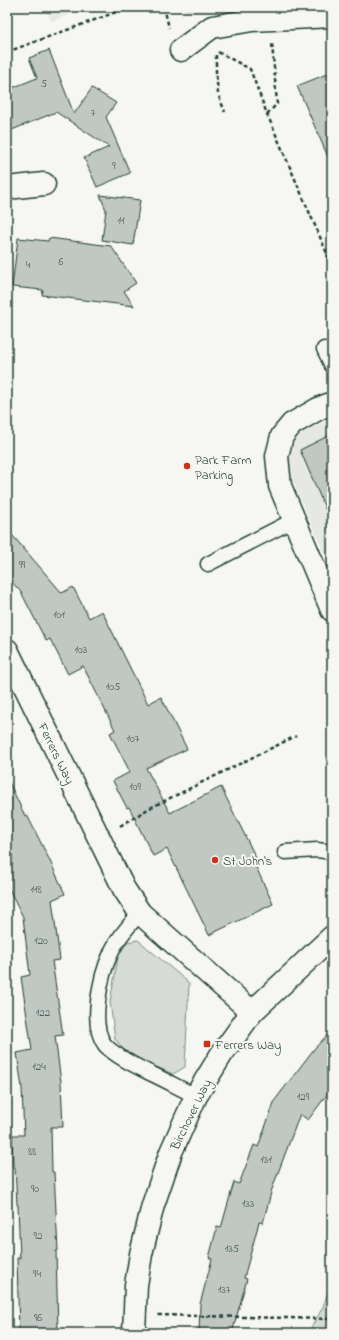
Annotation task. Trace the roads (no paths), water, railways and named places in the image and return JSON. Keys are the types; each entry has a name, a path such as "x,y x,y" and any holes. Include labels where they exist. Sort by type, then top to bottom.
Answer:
{"street":[{"path":"181,50 212,27 252,20 332,16"},
{"path":"7,188 44,184"},
{"path":"332,403 292,424 282,436 277,456 280,486 332,610"},
{"name":"Ferrers Way","path":"7,650 99,839 124,888 140,913 252,1012"},
{"name":"Birchover Way","path":"134,1324 136,1285 141,1254 153,1205 171,1152 196,1096 221,1055 252,1012 332,937"}],"lane":[{"path":"324,349 332,366"},
{"path":"208,564 294,520"},
{"path":"285,852 317,850 332,852"},
{"path":"140,913 111,952 102,978 98,1004 98,1022 101,1035 106,1045 126,1061 196,1096"}],"place":[{"name":"Park Farm Parking","path":"187,466"},
{"name":"St John's","path":"215,860"},
{"name":"Ferrers Way","path":"207,1044"}]}
